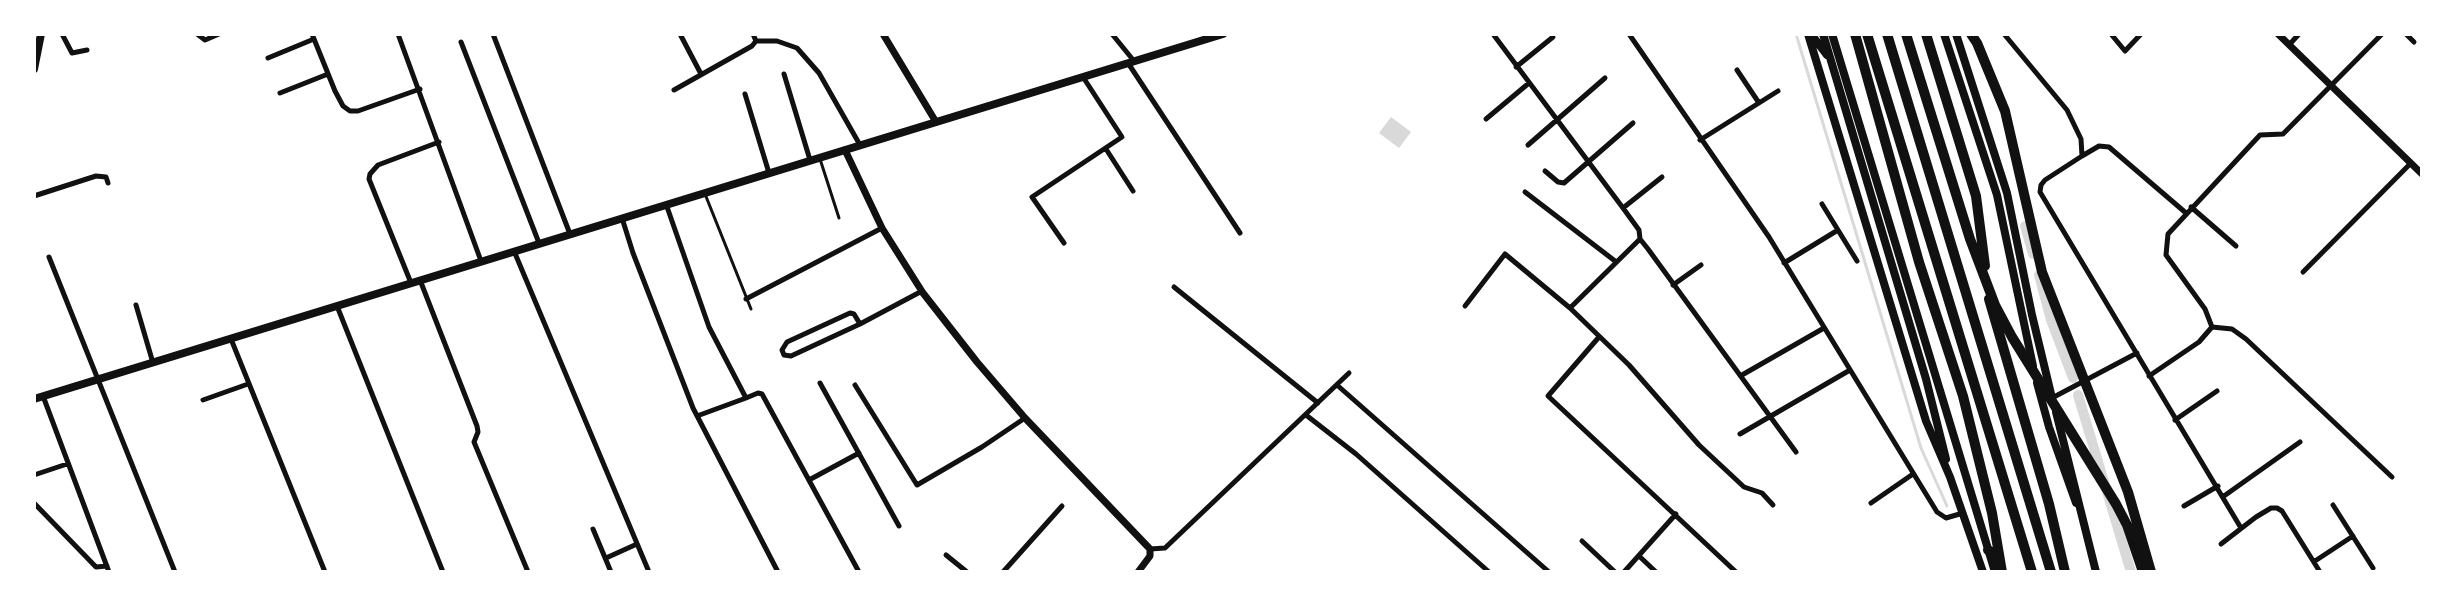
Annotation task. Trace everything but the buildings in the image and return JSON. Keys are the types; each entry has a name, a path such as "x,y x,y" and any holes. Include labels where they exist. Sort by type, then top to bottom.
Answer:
{"highway":[{"path":"1855,34 1919,262 1971,427 1992,513 2002,572"},
{"path":"1867,34 2032,572"},
{"path":"1887,34 2050,572"},
{"path":"1906,34 1970,239 1995,305 2012,337 2116,504 2127,525 2142,572"},
{"path":"1926,34 1976,196 1991,311 2049,504 2065,572"},
{"path":"1972,35 2005,111 2042,272 2128,492 2151,572"},
{"path":"1988,550 1998,556 2002,572"}],"main road":[{"path":"34,69 41,34"},
{"path":"39,398 1083,77 1199,38 1223,34"},
{"path":"1809,34 1846,80"},
{"path":"1809,34 1926,421 1950,477 1983,572"},
{"path":"1823,34 1926,380 1950,477"},
{"path":"1832,34 1995,572"},
{"path":"1944,34 1996,195 2020,315 2049,428 2069,489 2081,514"},
{"path":"1956,34 2007,193 2032,315 2096,572"}],"street":[{"path":"62,34 72,53 87,50"},
{"path":"197,34 205,40 219,34"},
{"path":"398,34 481,261"},
{"path":"493,34 570,234"},
{"path":"680,34 701,74"},
{"path":"753,34 756,41"},
{"path":"882,34 936,122"},
{"path":"1112,34 1240,233"},
{"path":"1492,34 1623,208 1639,230 1640,238 1673,285 1742,375 1796,452"},
{"path":"1629,34 1784,263 1938,514 1948,518 1963,513"},
{"path":"2004,34 2067,110 2078,128 2082,156"},
{"path":"2111,34 2125,51 2141,34"},
{"path":"2278,34 2409,165 2421,174"},
{"path":"2289,45 2299,34"},
{"path":"2212,327 2205,309 2180,276 2165,251 2168,234 2260,135 2283,134 2382,34"},
{"path":"2406,34 2414,42"},
{"path":"268,57 313,37 327,74 343,106 354,112 420,90"},
{"path":"1516,66 1553,37"},
{"path":"674,90 752,46 756,41"},
{"path":"756,41 786,42 797,48 819,73 860,145"},
{"path":"461,42 539,243"},
{"path":"1737,70 1758,103"},
{"path":"280,93 327,74"},
{"path":"784,74 810,160"},
{"path":"1064,243 1032,197 1122,137 1083,77"},
{"path":"1528,145 1605,78"},
{"path":"1486,119 1529,83"},
{"path":"1700,140 1778,91"},
{"path":"745,94 770,173"},
{"path":"1545,171 1558,182 1564,183 1633,123"},
{"path":"411,283 369,179 370,174 378,165 439,142"},
{"path":"2186,213 2109,147 2099,146 2045,180 2041,185 2040,192 2175,420 2224,496 2241,528"},
{"path":"1106,149 1133,191"},
{"path":"845,150 882,228 922,291 977,362 1025,418 1150,549 1150,556 1138,572"},
{"path":"2303,272 2409,165"},
{"path":"34,195 96,176 106,177 108,183"},
{"path":"1623,208 1662,177"},
{"path":"1525,192 1615,261"},
{"path":"666,204 709,327 746,398"},
{"path":"1822,204 1857,261"},
{"path":"2191,207 2236,246"},
{"path":"622,218 666,341 697,417 778,572"},
{"path":"746,298 882,228"},
{"path":"1784,263 1838,230"},
{"path":"1570,308 1640,238"},
{"path":"514,251 649,572"},
{"path":"1465,306 1505,254 1570,308 1629,365 1699,445 1744,487 1762,493 1773,504"},
{"path":"49,257 175,572"},
{"path":"1673,285 1701,265"},
{"path":"420,280 477,426 478,432 474,442 528,572"},
{"path":"1174,287 1318,404"},
{"path":"860,324 854,314 845,315 786,342 783,346 784,355 791,356 860,324 922,291"},
{"path":"136,304 153,363"},
{"path":"337,306 443,572"},
{"path":"2149,376 2199,342 2212,327"},
{"path":"2212,327 2232,329 2246,339 2392,477"},
{"path":"1742,375 1824,328"},
{"path":"1599,337 1547,394 1736,572"},
{"path":"231,339 325,572"},
{"path":"2052,398 2137,353"},
{"path":"1740,434 1850,370"},
{"path":"1150,549 1165,548 1349,373"},
{"path":"820,383 899,526"},
{"path":"203,400 248,384"},
{"path":"855,385 917,485 982,447 1025,418"},
{"path":"1337,385 1549,572"},
{"path":"2175,420 2217,391"},
{"path":"697,417 758,393 762,394 860,572"},
{"path":"39,398 108,569"},
{"path":"1306,415 1356,454 1489,572"},
{"path":"2224,496 2300,442"},
{"path":"809,480 859,453"},
{"path":"34,475 67,464"},
{"path":"1870,503 1913,474"},
{"path":"2184,506 2218,486"},
{"path":"34,503 96,567 108,569"},
{"path":"2333,505 2373,568"},
{"path":"1003,572 1062,506"},
{"path":"2221,544 2271,508 2277,508 2282,511 2320,572"},
{"path":"1624,572 1676,514"},
{"path":"593,529 611,572"},
{"path":"2314,561 2354,536"},
{"path":"1582,541 1615,572"},
{"path":"606,558 637,544"},
{"path":"946,555 967,572"},
{"path":"1639,556 1656,572"}],"lane":[{"path":"819,158 839,218"},
{"path":"704,193 751,309"}],"shaded area":[{"path":"1391,117 1411,132 1399,148 1379,133"}],"waterway":[{"path":"1796,34 1921,448 1947,506"},
{"path":"2025,226 2033,254"},
{"path":"2039,275 2051,320 2073,378"},
{"path":"2078,395 2131,572"}]}
